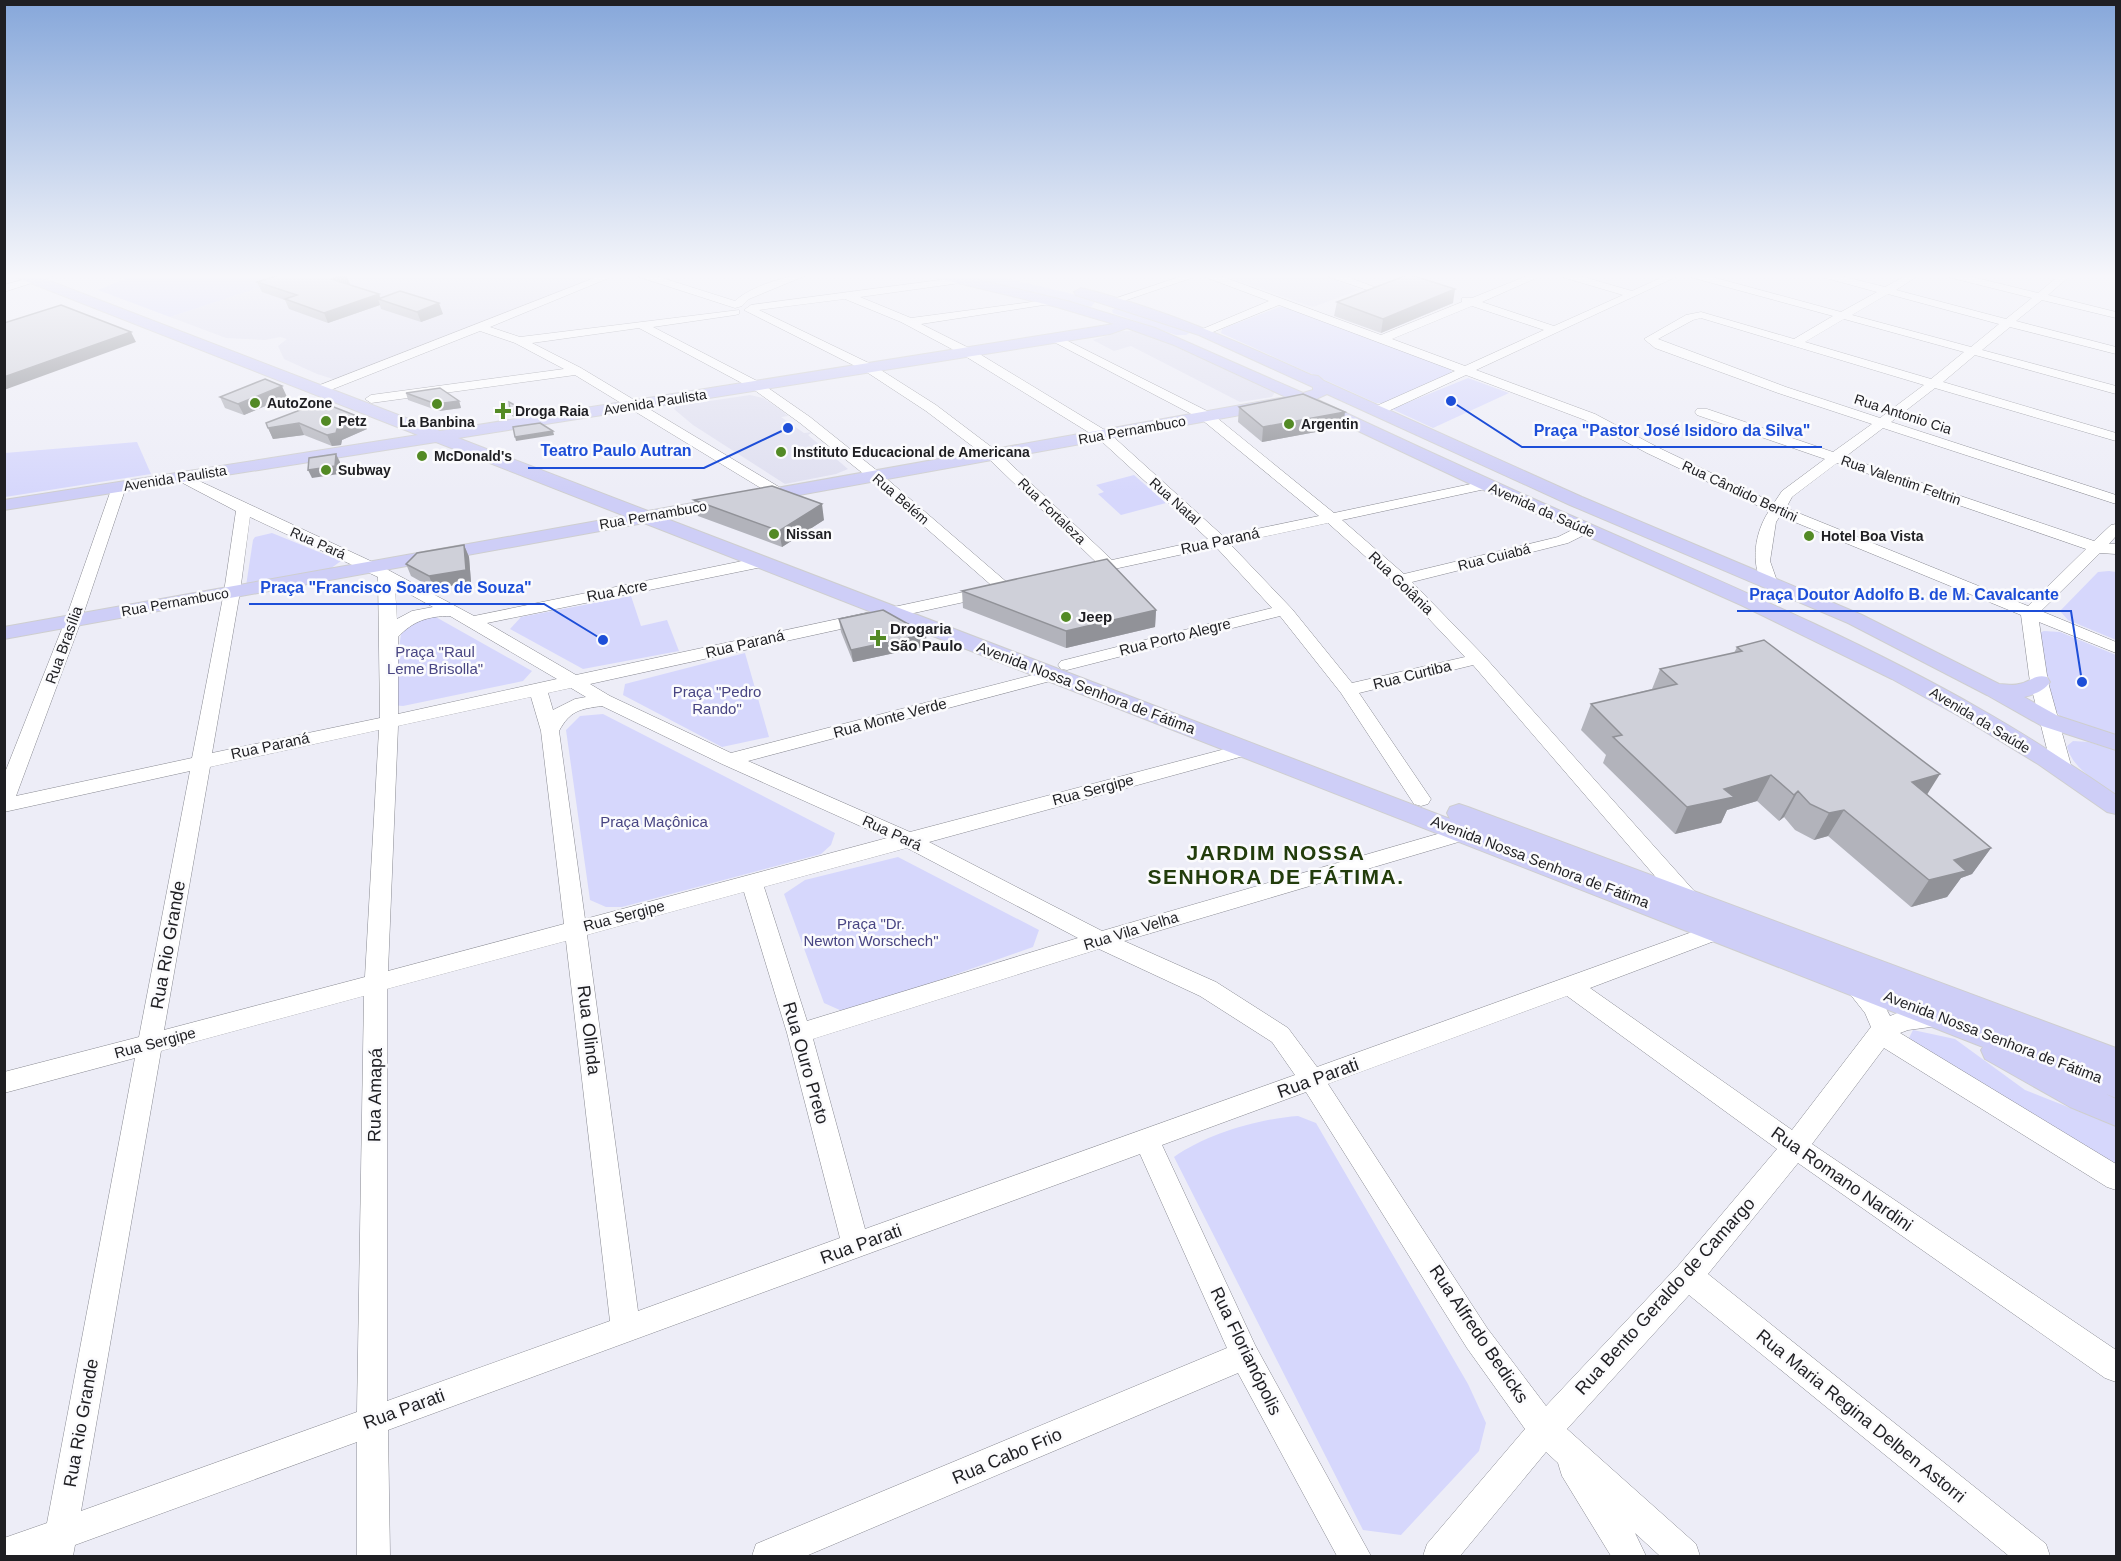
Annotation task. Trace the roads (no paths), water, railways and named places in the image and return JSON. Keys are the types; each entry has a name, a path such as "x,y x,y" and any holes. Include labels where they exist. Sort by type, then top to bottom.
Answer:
{"main road":[{"name":"Avenida Nossa Senhora de Fátima","path":"224,348 326,387 438,436 890,612 1421,799 1838,954 2116,1061"},
{"name":"Avenida Paulista","path":"4,505 997,348"},
{"name":"Avenida da Saúde","path":"1191,348 1485,485 1787,617 1866,656 1949,701 2116,806"},
{"name":"Avenida da Saúde","path":"1241,348 1576,501 1769,581 1865,624 1995,690 2050,721 2116,742"},
{"path":"1302,399 1322,392 1322,386 1313,379"},
{"name":"Avenida Nossa Senhora de Fátima","path":"326,387 371,399 917,606 1244,750 1805,963 2116,1085"},
{"name":"Rua Pernambuco","path":"4,633 232,592 378,571 645,517 1302,399"},
{"path":"364,448 396,438 403,430 398,420"},
{"path":"1485,485 1521,481 1565,499 1576,501"},
{"path":"1586,529 1596,519 1593,508"},
{"path":"1995,690 2029,691 2039,682"},
{"path":"1805,963 1821,967 1830,965 1836,962 1838,954"},
{"path":"1946,1019 2028,1070 2081,1098 2116,1113"}],"street":[{"path":"326,387 427,348"},
{"path":"533,348 577,370 779,493"},
{"name":"Rua Belém","path":"684,348 757,386 805,420 1010,587"},
{"name":"Rua Fortaleza","path":"827,348 869,368 931,408 993,455 1108,565"},
{"name":"Rua Natal","path":"961,348 1102,435 1219,541 1283,610 1348,690 1421,799"},
{"name":"Rua Goiânia","path":"1073,348 1206,416 1330,517 1401,579 1477,659 1687,898"},
{"name":"Rua Cândido Bertini","path":"1400,348 1590,417 1652,450 1776,509 2116,648"},
{"path":"1379,410 1517,348"},
{"name":"Rua Antonio Cia","path":"1667,348 1782,390 2116,500"},
{"path":"1816,348 2116,437"},
{"path":"1962,348 2116,390"},
{"path":"1769,581 1762,561 1769,522 1787,495 1883,423 1977,348"},
{"path":"371,399 577,370"},
{"name":"Rua Valentim Feltrin","path":"1702,412 2099,548 2116,559"},
{"name":"Rua Pará","path":"182,477 244,509 378,571 472,621 604,699 729,760 907,839 1100,940 1208,989 1280,1035 1312,1080"},
{"name":"Rua Paraná","path":"1073,573 1485,485"},
{"name":"Rua Brasília","path":"4,804 73,621 119,487"},
{"name":"Rua Rio Grande","path":"59,1545 232,592 244,509"},
{"path":"2062,770 2039,682 2030,614 2099,548 2116,528"},
{"name":"Rua Cuiabá","path":"1401,579 1563,540 1586,529"},
{"name":"Rua Valentim Feltrin","path":"2099,548 2116,549"},
{"path":"1737,568 1754,568 1762,561"},
{"name":"Rua Acre","path":"472,621 762,562"},
{"name":"Rua Amapá","path":"378,571 391,634"},
{"name":"Rua Amapá","path":"374,1557 371,1421 376,983 390,720 391,634 397,607 406,586"},
{"name":"Rua Paraná","path":"4,804 1010,587"},
{"name":"Rua Porto Alegre","path":"1059,670 1283,610"},
{"path":"391,634 412,615 453,611"},
{"name":"Rua Curtiba","path":"1348,690 1477,659"},
{"name":"Rua Monte Verde","path":"729,760 1059,670"},
{"name":"Rua Olinda","path":"538,690 550,731 577,928 626,1329"},
{"path":"550,731 560,713 581,704 604,699"},
{"name":"Rua Sergipe","path":"4,1083 1244,750"},
{"name":"Rua Vila Velha","path":"799,1033 1100,940 1465,833"},
{"name":"Rua Ouro Preto","path":"751,881 799,1033 856,1245"},
{"name":"Rua Parati","path":"4,1555 59,1545 371,1421 1717,931"},
{"path":"1852,982 1874,1006 1882,1031 2116,1178"},
{"name":"Rua Romano Nardini","path":"1570,986 1795,1147 2116,1367"},
{"path":"1882,1031 1906,1020 1946,1019"},
{"name":"Rua Bento Geraldo de Camargo","path":"1438,1557 1552,1436 1688,1276 1795,1147 1882,1031"},
{"name":"Rua Alfredo Bedicks","path":"1312,1080 1477,1338 1552,1436 1684,1557"},
{"name":"Rua Florianópolis","path":"1147,1140 1245,1355 1355,1557"},
{"name":"Rua Maria Regina Delben Astorri","path":"1688,1276 2034,1557"},
{"name":"Rua Cabo Frio","path":"768,1557 1245,1355"},
{"path":"1552,1436 1630,1557"}],"place":[{"name":"Praça \"Pastor José Isidoro da Silva\"","path":"1451,401"},
{"name":"AutoZone","path":"255,403"},
{"name":"La Banbina","path":"437,404"},
{"name":"Droga Raia","path":"503,411"},
{"name":"Petz","path":"326,421"},
{"name":"Argentin","path":"1289,424"},
{"name":"Teatro Paulo Autran","path":"788,428"},
{"name":"Instituto Educacional de Americana","path":"781,452"},
{"name":"McDonald's","path":"422,456"},
{"name":"Subway","path":"326,470"},
{"name":"Nissan","path":"774,534"},
{"name":"Hotel Boa Vista","path":"1809,536"},
{"name":"Jeep","path":"1066,617"},
{"name":"Drogaria São Paulo","path":"878,638"},
{"name":"Praça \"Francisco Soares de Souza\"","path":"603,640"},
{"name":"Praça Doutor Adolfo B. de M. Cavalcante","path":"2082,682"}],"district":[{"name":"JARDIM NOSSA SENHORA DE FÁTIMA.","path":"1276,865"}],"park label":[{"name":"Praça \"Raul Leme Brisolla\"","path":"435,660"},
{"name":"Praça \"Pedro Rando\"","path":"717,700"},
{"name":"Praça Maçônica","path":"654,822"},
{"name":"Praça \"Dr. Newton Worschech\"","path":"871,932"}]}
